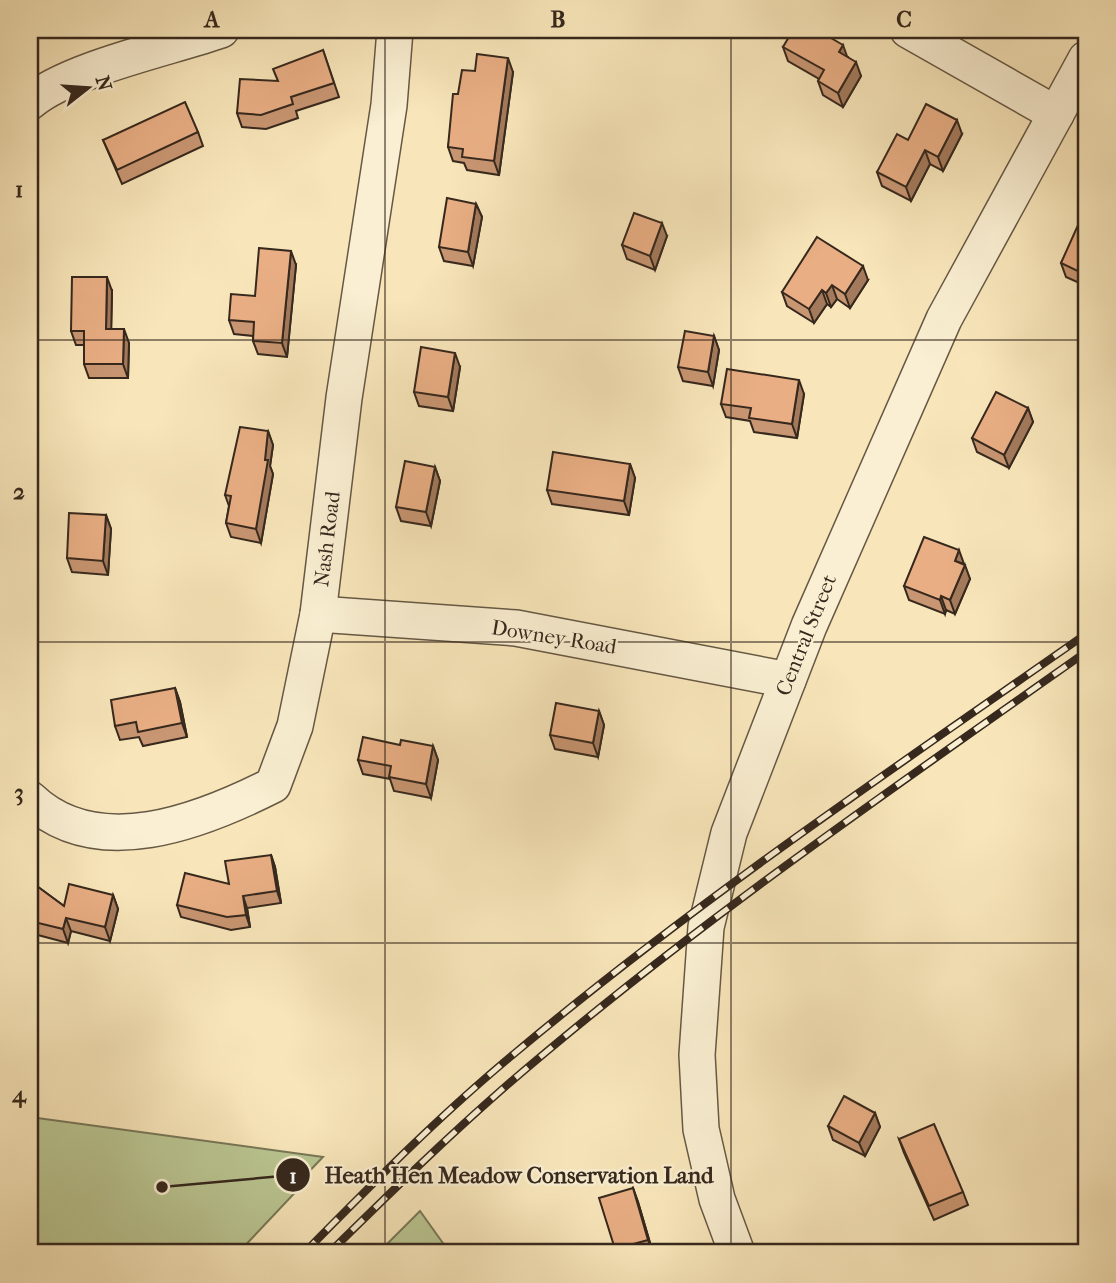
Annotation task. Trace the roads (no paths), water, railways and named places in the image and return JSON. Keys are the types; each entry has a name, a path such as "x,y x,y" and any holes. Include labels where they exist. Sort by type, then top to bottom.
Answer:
{"street":[{"path":"30,103 45,89 220,30"},
{"name":"Nash Road","path":"30,799 48,816 98,831 145,831 227,808 273,785 295,726 318,614 344,398 389,105 394,30"},
{"path":"908,30 1056,114"},
{"name":"Central Street","path":"737,1253 717,1199 701,1129 697,1055 706,928 729,833 788,680 944,319 1086,60"},
{"name":"Downey Road","path":"318,614 516,628 788,680"}],"railway":[{"path":"304,1253 433,1125 515,1053 653,942 796,837 1086,634"},
{"path":"329,1253 483,1106 646,971 791,862 1086,652"}],"place":[{"name":"Heath Hen Meadow Conservation Land","path":"162,1187"}]}
